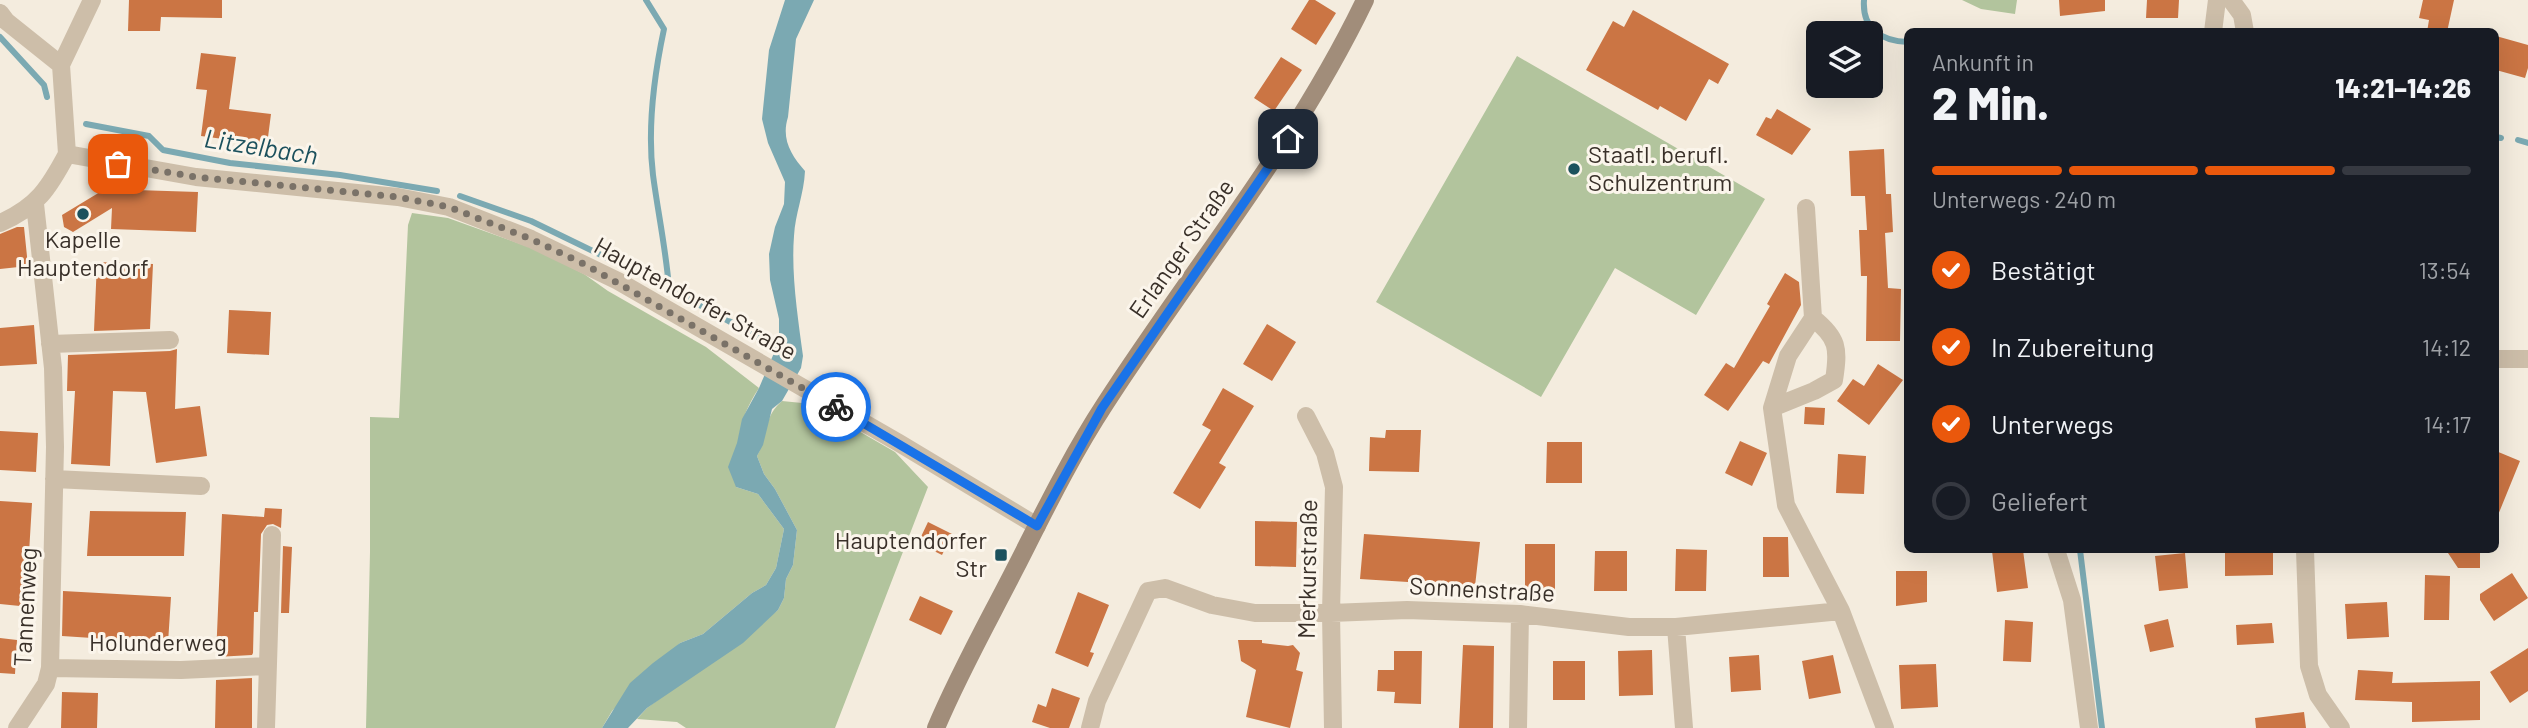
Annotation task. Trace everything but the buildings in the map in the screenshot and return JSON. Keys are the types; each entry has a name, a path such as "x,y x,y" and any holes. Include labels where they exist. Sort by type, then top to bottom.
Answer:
{"street":[{"path":"0,222 35,204 51,184 67,154 61,65 92,0"},
{"name":"Erlanger Straße","path":"936,728 950,695 1037,526 1102,408 1301,119 1365,0"},
{"path":"2214,28 2217,0"},
{"path":"2231,0 2242,15 2244,28"},
{"path":"0,13 6,21 61,65"},
{"name":"Hauptendorfer Straße","path":"67,154 196,177 398,197 449,207 531,239 586,265 807,390 1037,526"},
{"name":"Tannenweg","path":"17,728 46,684 50,668 55,434 50,344 35,204"},
{"path":"1807,208 1813,318 1788,356 1772,408 1786,505 1841,611 1885,728"},
{"path":"1772,408 1815,391 1834,380 1838,357 1830,332 1813,318"},
{"path":"50,344 170,340"},
{"path":"2499,359 2528,359"},
{"name":"Merkurstraße","path":"1306,416 1325,453 1334,487 1331,614 1333,728"},
{"path":"54,479 201,486"},
{"path":"266,728 272,535"},
{"path":"2057,553 2072,600 2089,728"},
{"path":"2305,553 2309,666 2318,695 2342,728"},
{"name":"Sonnenstraße","path":"1090,728 1097,701 1148,591 1165,588 1212,606 1255,612 1331,614 1407,610 1520,614 1629,627 1676,627 1841,611"},
{"path":"1518,728 1520,614"},
{"path":"1676,627 1684,728"},
{"name":"Holunderweg","path":"50,668 181,670 267,666"}],"green space":[{"path":"1962,0 2017,0 2015,14 1981,9"},
{"path":"1517,56 1765,199 1696,315 1615,268 1541,397 1376,302"},
{"path":"412,213 448,218 537,250 584,274 608,291 706,347 759,388 746,412 739,436 736,487 758,494 784,529 776,568 766,585 752,593 703,634 680,643 612,711 602,728 366,728 370,417 399,418 408,225"},
{"path":"782,401 802,403 829,420 850,426 895,452 928,487 835,728 686,728 677,722 637,719 647,708 778,610 784,598 786,579 793,565 797,530 764,474 757,456 769,420"}],"water":[{"path":"785,0 814,0 796,39 786,125 787,140 792,153 805,171 793,251 803,356 801,368 782,401 772,409 763,445 757,456 764,474 797,530 793,565 786,579 784,598 778,610 743,643 647,708 628,728 602,728 630,683 680,643 703,634 752,593 766,585 776,568 784,529 758,494 736,487 728,467 742,419 759,388 779,337 779,319 770,280 769,254 784,204 785,182 768,143 762,119 769,50"}],"waterway":[{"path":"646,0 664,29 651,120 651,157 669,288 783,351"},
{"path":"1864,0 1866,19 1875,32 1889,39 1904,42"},
{"name":"Litzelbach","path":"0,37 44,85 47,97"},
{"name":"Litzelbach","path":"86,124 149,136 163,150 230,163 340,175 437,191"},
{"path":"2518,140 2528,143"},
{"name":"Litzelbach","path":"460,196 531,221 669,288"},
{"path":"2080,553 2102,728"}],"way so far":[{"path":"118,164 196,177 398,197 449,207 531,239 618,281 836,407"}],"place":[{"name":"Staatl. berufl. Schulzentrum","path":"1574,169"},
{"name":"Kapelle Hauptendorf","path":"83,214"},
{"name":"Hauptendorfer Str","path":"1001,555"}],"route":[{"path":"836,407 1037,526 1102,408 1288,139"}]}
